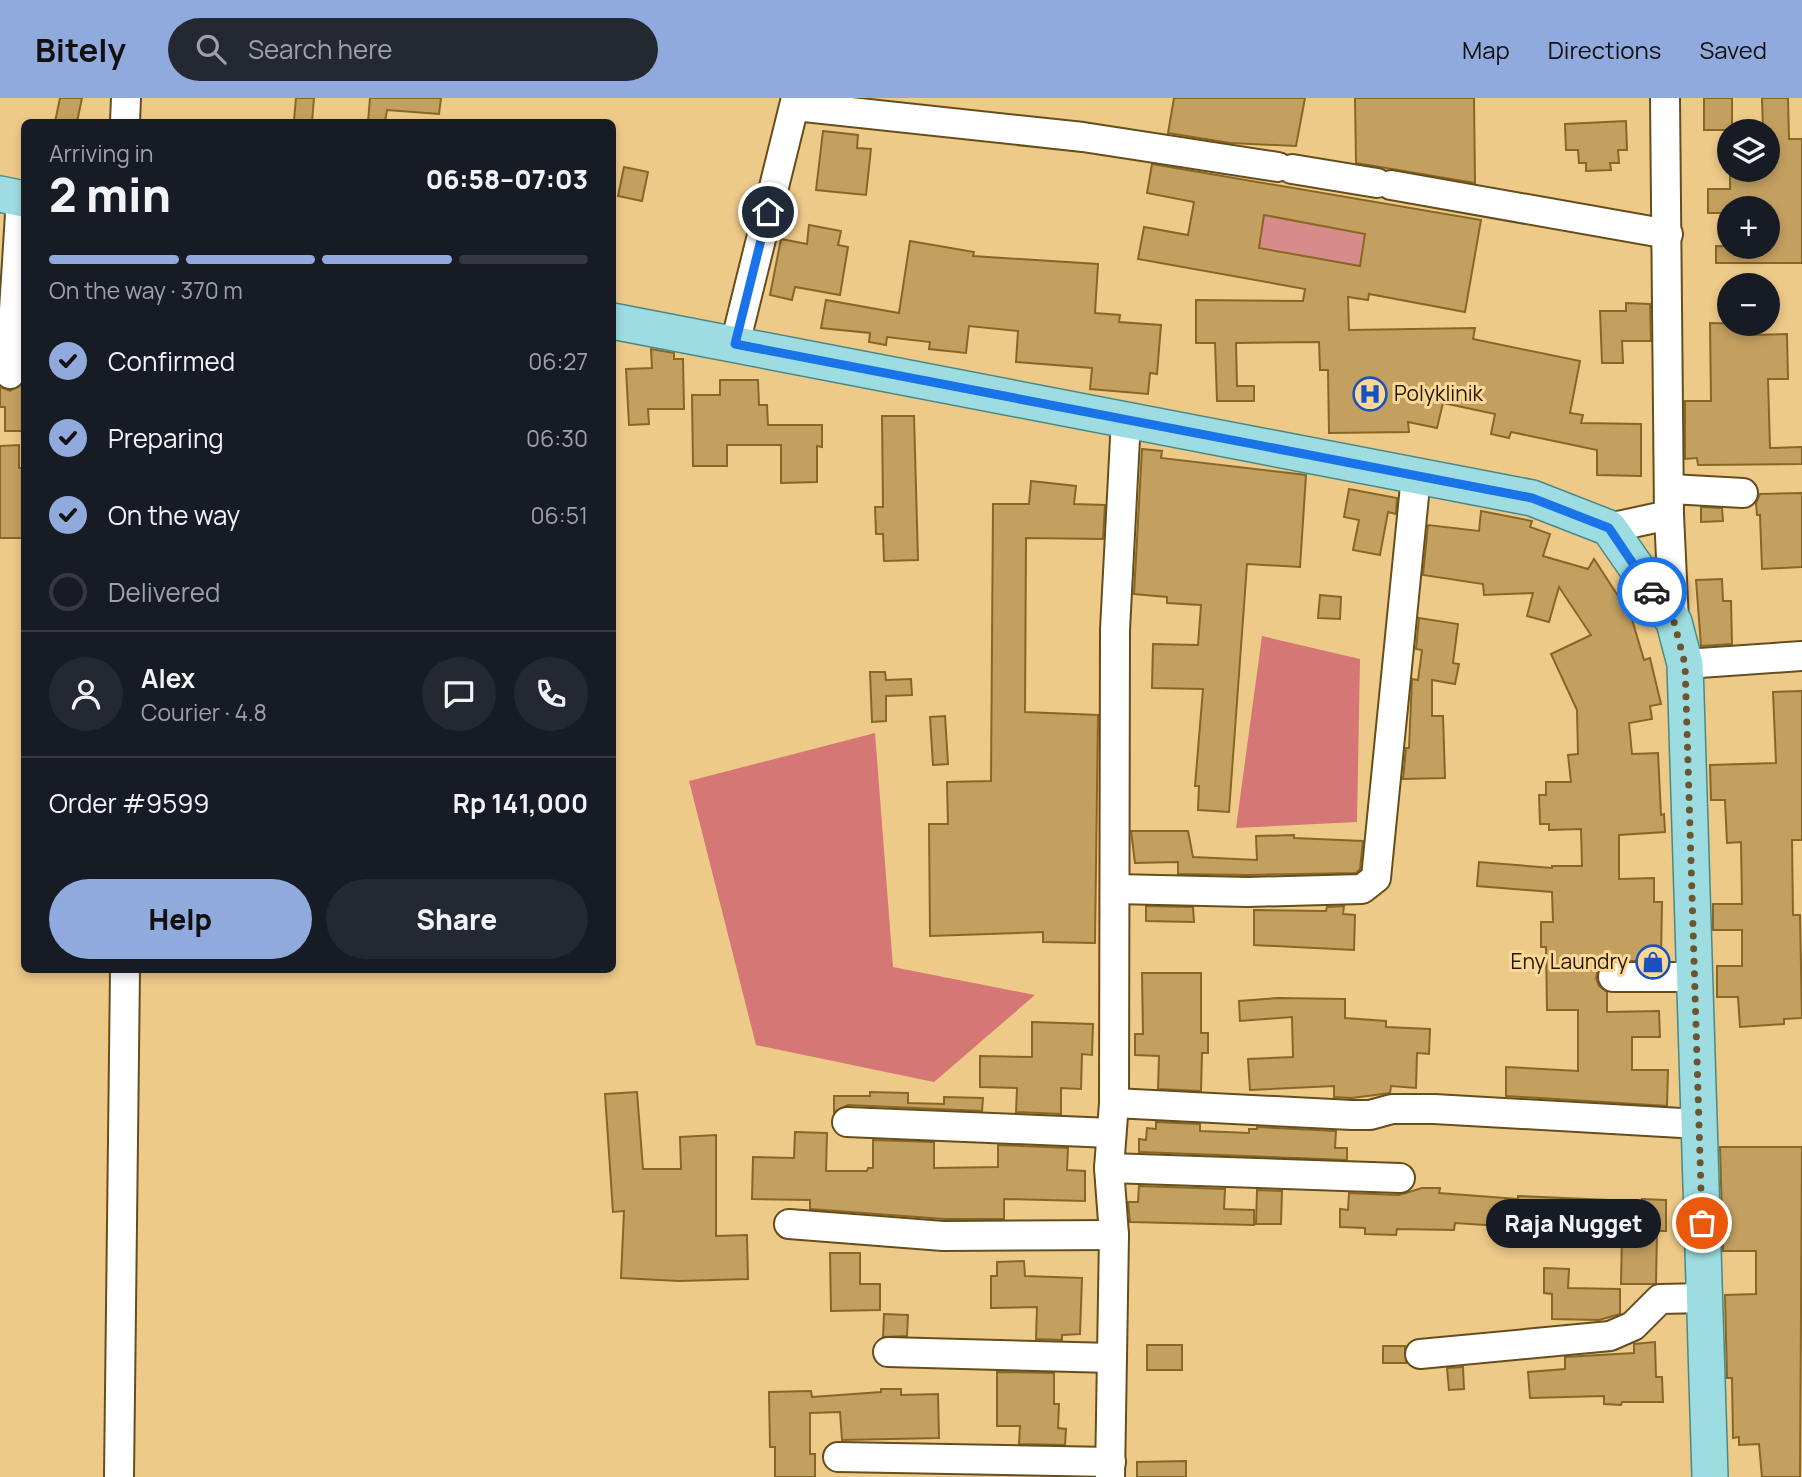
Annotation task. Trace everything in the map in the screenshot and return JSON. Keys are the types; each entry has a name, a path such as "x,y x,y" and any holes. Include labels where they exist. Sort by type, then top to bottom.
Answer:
{"main road":[{"path":"616,322 1532,498 1609,528 1674,622 1685,664 1710,1477"}],"street":[{"path":"125,119 126,98"},
{"path":"1665,98 1674,622"},
{"path":"735,344 795,102 1083,137 1384,184 1668,234"},
{"path":"10,374 15,197"},
{"path":"838,1457 1110,1470 1114,1235 1109,1168 1114,1103 1115,630 1126,419"},
{"path":"1115,889 1248,892 1362,889 1370,886 1376,878 1416,476"},
{"path":"1609,528 1670,502 1743,493"},
{"path":"1685,664 1802,656"},
{"path":"118,1477 125,973"},
{"path":"1613,977 1695,977"},
{"path":"1114,1103 1352,1115 1370,1115 1392,1108 1434,1109 1699,1124"},
{"path":"847,1122 1111,1133"},
{"path":"1109,1168 1400,1178"},
{"path":"789,1224 943,1236 1114,1235"},
{"path":"1420,1354 1610,1336 1633,1326 1660,1300 1705,1298"},
{"path":"888,1352 1112,1358"}],"shaded area":[{"path":"1264,215 1365,234 1360,266 1259,248"},
{"path":"1262,636 1360,659 1357,822 1236,828"},
{"path":"875,733 893,967 1035,995 934,1082 756,1045 689,781"}],"building":[{"path":"60,98 82,98 78,119 56,119"},
{"path":"296,98 314,98 312,119 294,119"},
{"path":"370,98 441,98 439,114 387,110 386,119 368,119"},
{"path":"1174,98 1305,98 1296,146 1230,143 1168,133"},
{"path":"1355,98 1474,98 1475,183 1356,163"},
{"path":"1704,98 1732,98 1732,119 1717,119 1717,130 1704,130"},
{"path":"1762,98 1788,98 1789,139 1802,139 1802,263 1716,263 1716,246 1717,259 1780,259 1780,196 1717,196 1717,213 1708,213 1708,189 1730,189 1730,182 1780,182 1780,119 1763,119"},
{"path":"1626,121 1627,150 1618,150 1619,163 1610,163 1611,170 1586,171 1586,163 1579,163 1578,150 1566,150 1565,124"},
{"path":"823,131 858,135 857,148 871,149 866,195 816,190"},
{"path":"1152,164 1481,220 1465,312 1369,294 1368,300 1348,297 1349,330 1475,328 1473,339 1580,361 1570,413 1583,415 1581,423 1641,424 1641,476 1597,475 1597,450 1511,432 1509,438 1491,434 1495,414 1443,403 1437,428 1408,422 1409,432 1329,433 1328,370 1320,370 1319,342 1236,343 1237,386 1254,386 1254,401 1217,401 1215,343 1196,343 1196,300 1303,301 1305,289 1138,259 1144,227 1188,235 1194,202 1147,193","holes":["1264,215 1365,234 1360,266 1259,248"]},
{"path":"624,167 648,172 642,201 618,196"},
{"path":"809,225 841,231 838,245 848,247 840,295 795,287 792,300 770,295 781,239 807,244"},
{"path":"910,241 974,252 973,256 1098,264 1095,313 1120,315 1119,322 1161,325 1157,374 1150,373 1148,394 1090,389 1092,368 1016,362 1018,331 969,326 966,353 929,349 930,342 887,337 886,345 869,342 870,333 821,328 826,300 899,313"},
{"path":"1626,303 1650,304 1651,341 1622,341 1623,363 1602,363 1600,311 1626,311"},
{"path":"1710,323 1717,323 1717,336 1787,334 1788,379 1768,379 1770,448 1802,447 1802,464 1698,465 1697,458 1685,459 1685,401 1711,401"},
{"path":"651,349 674,353 674,359 683,359 684,409 648,409 649,424 629,425 626,369 652,368"},
{"path":"720,380 758,380 759,405 767,405 768,425 822,425 822,447 817,446 817,482 781,483 781,445 727,445 727,466 693,466 692,395 720,395"},
{"path":"21,385 21,431 5,431 5,407 0,407 0,387 10,391"},
{"path":"882,416 914,416 918,560 884,561 883,534 876,534 875,507 883,507"},
{"path":"19,445 21,538 0,538 0,446"},
{"path":"1142,449 1162,451 1161,458 1306,475 1300,567 1247,564 1229,812 1198,810 1199,786 1195,786 1203,689 1152,688 1153,644 1198,645 1201,605 1167,603 1167,597 1134,594"},
{"path":"1031,481 1076,486 1074,504 1105,505 1103,539 1026,538 1025,712 1098,715 1095,943 1043,942 1043,932 930,936 929,824 948,824 947,782 991,781 993,504 1029,504"},
{"path":"1349,489 1397,498 1396,514 1388,512 1380,555 1353,550 1359,520 1344,517"},
{"path":"1802,493 1802,567 1762,569 1760,515 1757,515 1756,503 1760,494"},
{"path":"1701,507 1722,508 1723,521 1701,522"},
{"path":"1481,511 1532,521 1530,527 1550,534 1543,556 1588,569 1594,559 1631,616 1644,660 1650,658 1661,704 1650,706 1652,719 1629,723 1632,754 1658,753 1661,815 1664,814 1665,832 1619,835 1619,879 1654,878 1654,902 1662,902 1661,960 1605,962 1598,969 1596,978 1599,986 1607,992 1607,1012 1659,1011 1660,1037 1632,1037 1632,1070 1668,1070 1667,1106 1506,1096 1506,1067 1578,1071 1578,1010 1547,1010 1546,947 1541,947 1541,922 1553,922 1552,892 1477,886 1479,862 1552,868 1582,866 1581,829 1549,830 1549,824 1540,824 1539,795 1546,795 1546,782 1571,782 1568,755 1578,754 1577,710 1551,654 1591,635 1559,587 1549,622 1527,616 1533,593 1484,595 1483,584 1423,575 1428,525 1479,531"},
{"path":"1722,579 1723,601 1731,601 1732,644 1701,646 1696,580"},
{"path":"1320,595 1341,597 1340,619 1318,618"},
{"path":"1419,618 1458,624 1453,663 1459,664 1455,684 1432,680 1432,716 1443,716 1445,778 1403,779 1406,748 1409,748 1412,679 1418,680 1422,650 1416,649"},
{"path":"870,672 885,672 886,680 911,679 912,695 886,696 886,721 872,722"},
{"path":"1802,691 1802,840 1792,840 1793,915 1800,915 1802,1018 1784,1019 1784,1024 1740,1027 1738,997 1717,997 1717,966 1742,966 1742,930 1713,930 1713,904 1742,904 1741,842 1727,843 1725,800 1711,800 1710,765 1776,763 1773,692"},
{"path":"945,716 948,764 933,765 930,717"},
{"path":"1131,831 1188,831 1193,857 1257,860 1256,836 1294,835 1294,838 1363,841 1360,869 1356,873 1178,874 1178,862 1135,863"},
{"path":"1146,906 1193,907 1194,922 1146,921"},
{"path":"1344,906 1343,914 1355,915 1354,950 1254,945 1254,910 1326,911 1327,907"},
{"path":"1142,973 1201,973 1201,1033 1208,1033 1208,1053 1202,1053 1201,1091 1158,1089 1159,1056 1135,1055 1135,1034 1143,1034"},
{"path":"1278,998 1345,999 1345,1018 1386,1021 1386,1027 1430,1029 1429,1054 1417,1053 1416,1088 1391,1086 1390,1093 1352,1098 1334,1097 1334,1086 1250,1090 1248,1059 1293,1057 1292,1017 1240,1021 1239,1001"},
{"path":"1032,1022 1093,1024 1092,1055 1082,1054 1081,1089 1061,1088 1061,1114 1016,1112 1017,1088 980,1087 980,1056 1032,1057"},
{"path":"637,1092 643,1169 681,1169 680,1137 716,1135 716,1236 747,1235 748,1279 679,1281 621,1278 624,1211 613,1212 605,1094"},
{"path":"870,1092 908,1093 908,1103 944,1104 944,1097 983,1098 982,1111 848,1105 834,1112 834,1096 870,1096"},
{"path":"1156,1122 1200,1124 1200,1131 1249,1133 1249,1129 1257,1127 1336,1131 1335,1148 1347,1148 1347,1160 1139,1152 1139,1139 1146,1140 1147,1128 1156,1129"},
{"path":"795,1132 827,1133 826,1171 867,1171 868,1168 873,1168 873,1140 934,1142 934,1168 998,1167 998,1145 1068,1148 1067,1170 1085,1171 1085,1201 1004,1199 1004,1219 944,1219 810,1209 810,1200 752,1199 753,1157 794,1158"},
{"path":"1720,1147 1802,1147 1800,1477 1762,1477 1759,1444 1739,1445 1739,1437 1733,1438 1732,1378 1727,1378 1725,1295 1756,1294 1756,1251 1723,1251"},
{"path":"1139,1186 1225,1189 1224,1209 1254,1210 1254,1225 1130,1222 1128,1202 1138,1202"},
{"path":"1422,1188 1440,1188 1439,1193 1518,1199 1518,1196 1608,1200 1608,1207 1642,1208 1642,1199 1666,1200 1666,1231 1657,1231 1656,1284 1621,1284 1622,1235 1517,1232 1517,1229 1500,1229 1500,1226 1455,1223 1454,1230 1397,1229 1396,1235 1365,1234 1365,1228 1340,1227 1340,1209 1348,1210 1349,1193 1399,1195"},
{"path":"1257,1190 1282,1191 1281,1224 1256,1224"},
{"path":"830,1253 860,1253 860,1284 880,1284 880,1310 831,1311"},
{"path":"1024,1261 1025,1276 1082,1278 1080,1334 1062,1335 1062,1340 1036,1339 1037,1307 991,1308 991,1276 997,1276 997,1262"},
{"path":"1544,1268 1569,1269 1568,1288 1620,1289 1620,1314 1599,1320 1552,1319 1552,1294 1544,1293"},
{"path":"884,1314 908,1315 907,1336 883,1337"},
{"path":"1655,1342 1656,1377 1662,1377 1663,1402 1622,1402 1621,1405 1604,1404 1604,1396 1530,1398 1528,1372 1565,1369 1565,1357 1634,1353 1634,1344"},
{"path":"1147,1345 1182,1345 1182,1370 1147,1370"},
{"path":"1383,1346 1405,1346 1406,1363 1383,1363"},
{"path":"1463,1367 1464,1389 1449,1390 1447,1368"},
{"path":"997,1372 1054,1373 1054,1404 1059,1404 1058,1428 1066,1429 1065,1445 1019,1444 1020,1426 997,1426"},
{"path":"881,1389 901,1389 901,1395 938,1394 939,1438 842,1440 840,1412 810,1413 810,1454 815,1454 815,1477 775,1477 775,1447 770,1447 769,1392 811,1391 812,1397 881,1392"},
{"path":"1186,1461 1186,1477 1137,1477 1137,1462"}],"way so far":[{"path":"1652,592 1674,622 1685,664 1702,1223"}],"place":[{"name":"Polyklinik","path":"1370,394"},
{"name":"Eny Laundry","path":"1653,962"},
{"name":"Raja Nugget","path":"1702,1223"}],"route":[{"path":"768,212 735,344 1532,498 1609,528 1652,592"}]}
